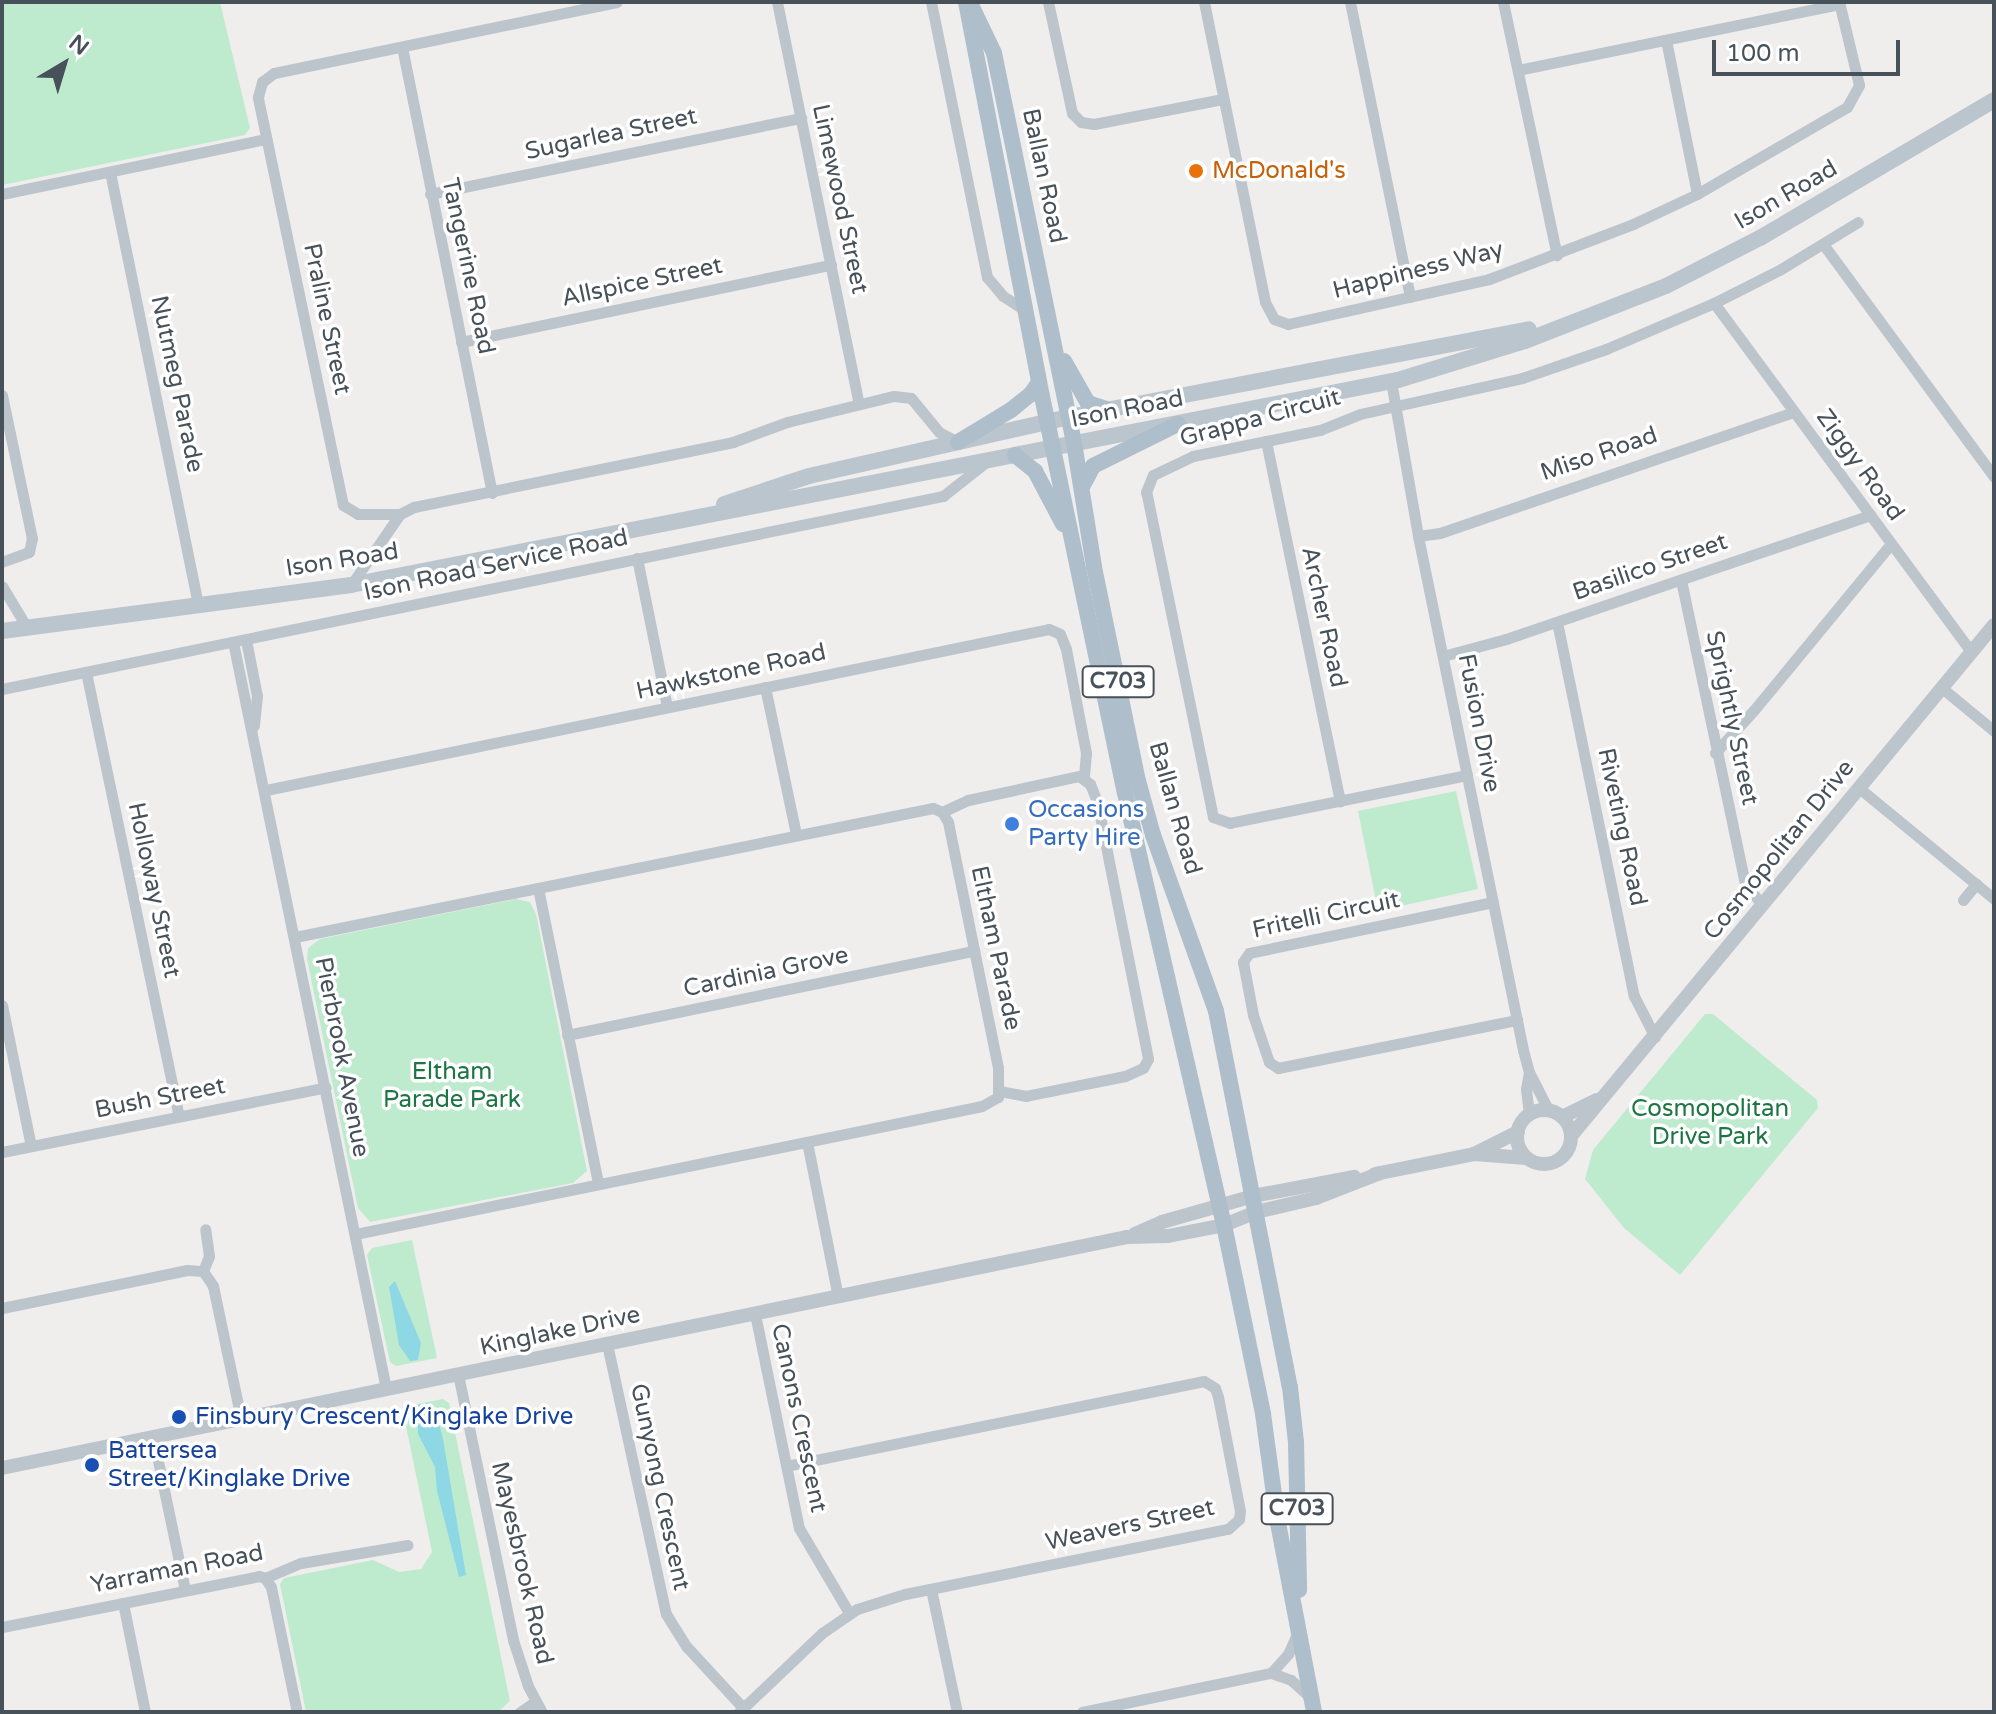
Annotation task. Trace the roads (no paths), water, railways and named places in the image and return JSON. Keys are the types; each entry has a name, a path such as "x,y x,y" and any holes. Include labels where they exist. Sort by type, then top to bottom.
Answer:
{"main road":[{"name":"Ballan Road","path":"968,2 1039,382 1125,793 1220,1207 1263,1414 1313,1706"},
{"name":"Ballan Road","path":"968,2 994,53 1083,485 1094,567 1138,781 1153,835 1216,1011 1290,1387 1296,1442 1298,1631"},
{"name":"Ison Road","path":"2,631 351,585 1391,381 1525,341 1666,286 1760,238 1994,100"},
{"name":"Ison Road","path":"662,526 809,476 958,442 1370,358 1480,341 1593,315"},
{"path":"1053,337 1083,397 1093,407 1109,410"},
{"path":"1370,358 1384,364 1391,381"},
{"path":"958,442 1011,410 1031,394 1039,382"},
{"path":"1083,485 1093,466 1178,424"},
{"path":"1015,455 1035,471 1074,547"},
{"name":"Ison Road","path":"2,625 26,626"}],"street":[{"path":"402,47 588,5 617,2"},
{"name":"Limewood Street","path":"777,2 859,404"},
{"path":"931,2 987,277 1003,296 1026,311"},
{"path":"1048,2 1072,113 1081,122 1094,124 1223,99"},
{"name":"Happiness Way","path":"1204,2 1265,302 1274,319 1288,324 1489,279 1557,255 1697,194 1847,107 1859,85 1839,3"},
{"path":"1350,2 1410,297"},
{"path":"1503,2 1557,255"},
{"path":"1518,70 1839,3"},
{"path":"1666,40 1697,194"},
{"name":"Praline Street","path":"400,514 358,514 343,505 258,97 262,82 274,73 402,47"},
{"name":"Tangerine Road","path":"402,47 492,493"},
{"name":"Sugarlea Street","path":"430,194 801,118"},
{"path":"2,194 266,139"},
{"name":"Nutmeg Parade","path":"110,172 198,606"},
{"name":"Grappa Circuit","path":"1467,775 1230,823 1213,817 1146,492 1148,483 1159,470 1193,456 1320,430 1351,417 1522,378 1606,349 1714,303 1858,222"},
{"path":"1823,244 1994,477"},
{"name":"Allspice Street","path":"461,342 831,265"},
{"name":"Ziggy Road","path":"1714,303 1971,652"},
{"name":"Fusion Drive","path":"1391,381 1418,536 1529,1072 1529,1115"},
{"path":"2,395 32,538 29,552 2,562"},
{"path":"400,514 414,507 733,442 787,422 904,395 911,398 939,432 958,442"},
{"name":"Miso Road","path":"1418,536 1440,533 1794,412"},
{"name":"Archer Road","path":"1266,441 1340,801"},
{"name":"Ison Road Service Road","path":"2,689 943,496 988,460"},
{"name":"Ison Road Service Road","path":"351,585 400,514"},
{"name":"Basilico Street","path":"1443,656 1473,650 1870,515"},
{"path":"1715,753 1891,544"},
{"path":"637,558 667,707"},
{"name":"Sprightly Street","path":"1681,580 1745,885 1762,904"},
{"path":"2,586 26,626"},
{"name":"Riveting Road","path":"1557,622 1634,996 1655,1037"},
{"name":"Cosmopolitan Drive","path":"1571,1136 1597,1100 1655,1037 1994,625"},
{"name":"Hawkstone Road","path":"266,790 1041,630 1055,631 1066,649 1086,753 1084,778"},
{"name":"Pierbrook Avenue","path":"246,640 257,696 253,735"},
{"name":"Pierbrook Avenue","path":"233,642 266,790 386,1389"},
{"name":"Holloway Street","path":"86,672 179,1116"},
{"path":"765,687 796,834"},
{"path":"1942,688 1994,731"},
{"path":"295,937 916,810 933,808 942,812 968,800 1070,777 1084,778 1097,801 1148,1059 1143,1068 1125,1076 1026,1096 1000,1091 993,1101 982,1106 355,1234"},
{"path":"1859,788 1994,899"},
{"name":"Eltham Parade","path":"942,812 948,822 1000,1091"},
{"path":"1963,900 1976,884"},
{"path":"538,888 598,1184"},
{"name":"Fritelli Circuit","path":"1493,902 1249,953 1243,962 1250,1003 1267,1058 1278,1068 1517,1020"},
{"name":"Cardinia Grove","path":"567,1035 974,951"},
{"path":"2,1005 31,1146"},
{"name":"Fusion Drive","path":"1529,1072 1555,1114"},
{"name":"Bush Street","path":"2,1152 326,1087"},
{"name":"Cosmopolitan Drive","path":"1555,1114 1597,1100"},
{"path":"1224,1225 1255,1204 1290,1187 1474,1154 1518,1132 1529,1115 1555,1114 1571,1136 1568,1149 1559,1160 1539,1164 1526,1158 1474,1154"},
{"path":"1518,1132 1519,1146 1526,1158"},
{"path":"807,1142 838,1297"},
{"path":"1220,1207 1316,1198 1380,1173"},
{"name":"Kinglake Drive","path":"1127,1237 1162,1222 1220,1207"},
{"name":"Kinglake Drive","path":"2,1468 1127,1237 1168,1236 1224,1225"},
{"path":"203,1271 209,1256 205,1229"},
{"path":"2,1308 187,1270 203,1271"},
{"path":"203,1271 213,1286 241,1419"},
{"name":"Canons Crescent","path":"755,1314 799,1528 849,1613"},
{"name":"Gunyong Crescent","path":"607,1344 666,1614 687,1647 741,1710"},
{"name":"Mayesbrook Road","path":"458,1374 513,1640 538,1707"},
{"name":"Weavers Street","path":"741,1710 822,1633 849,1613 878,1601 1234,1525 1239,1519 1239,1500 1215,1388 1204,1381 787,1466"},
{"path":"153,1437 185,1590"},
{"name":"Yarraman Road","path":"2,1627 259,1576 265,1578 301,1563 407,1545"},
{"path":"265,1578 271,1587 297,1712"},
{"path":"931,1589 957,1712"},
{"path":"123,1603 145,1712"},
{"path":"1271,1673 1288,1654 1298,1631"},
{"path":"1082,1712 1271,1673 1300,1686 1313,1706"},
{"path":"520,1712 538,1707"}],"water":[{"path":"395,1281 421,1343 418,1360 410,1361 399,1345 389,1287"},
{"path":"428,1403 438,1420 443,1439 466,1575 459,1577 437,1491 435,1467 418,1434 418,1405"}],"place":[{"name":"McDonald's","path":"1196,171"},
{"name":"Occasions Party Hire","path":"1012,824"},
{"name":"Finsbury Crescent/Kinglake Drive","path":"179,1417"},
{"name":"Battersea Street/Kinglake Drive","path":"92,1465"}],"park label":[{"name":"Eltham Parade Park","path":"452,1086"},
{"name":"Cosmopolitan Drive Park","path":"1710,1123"}]}
